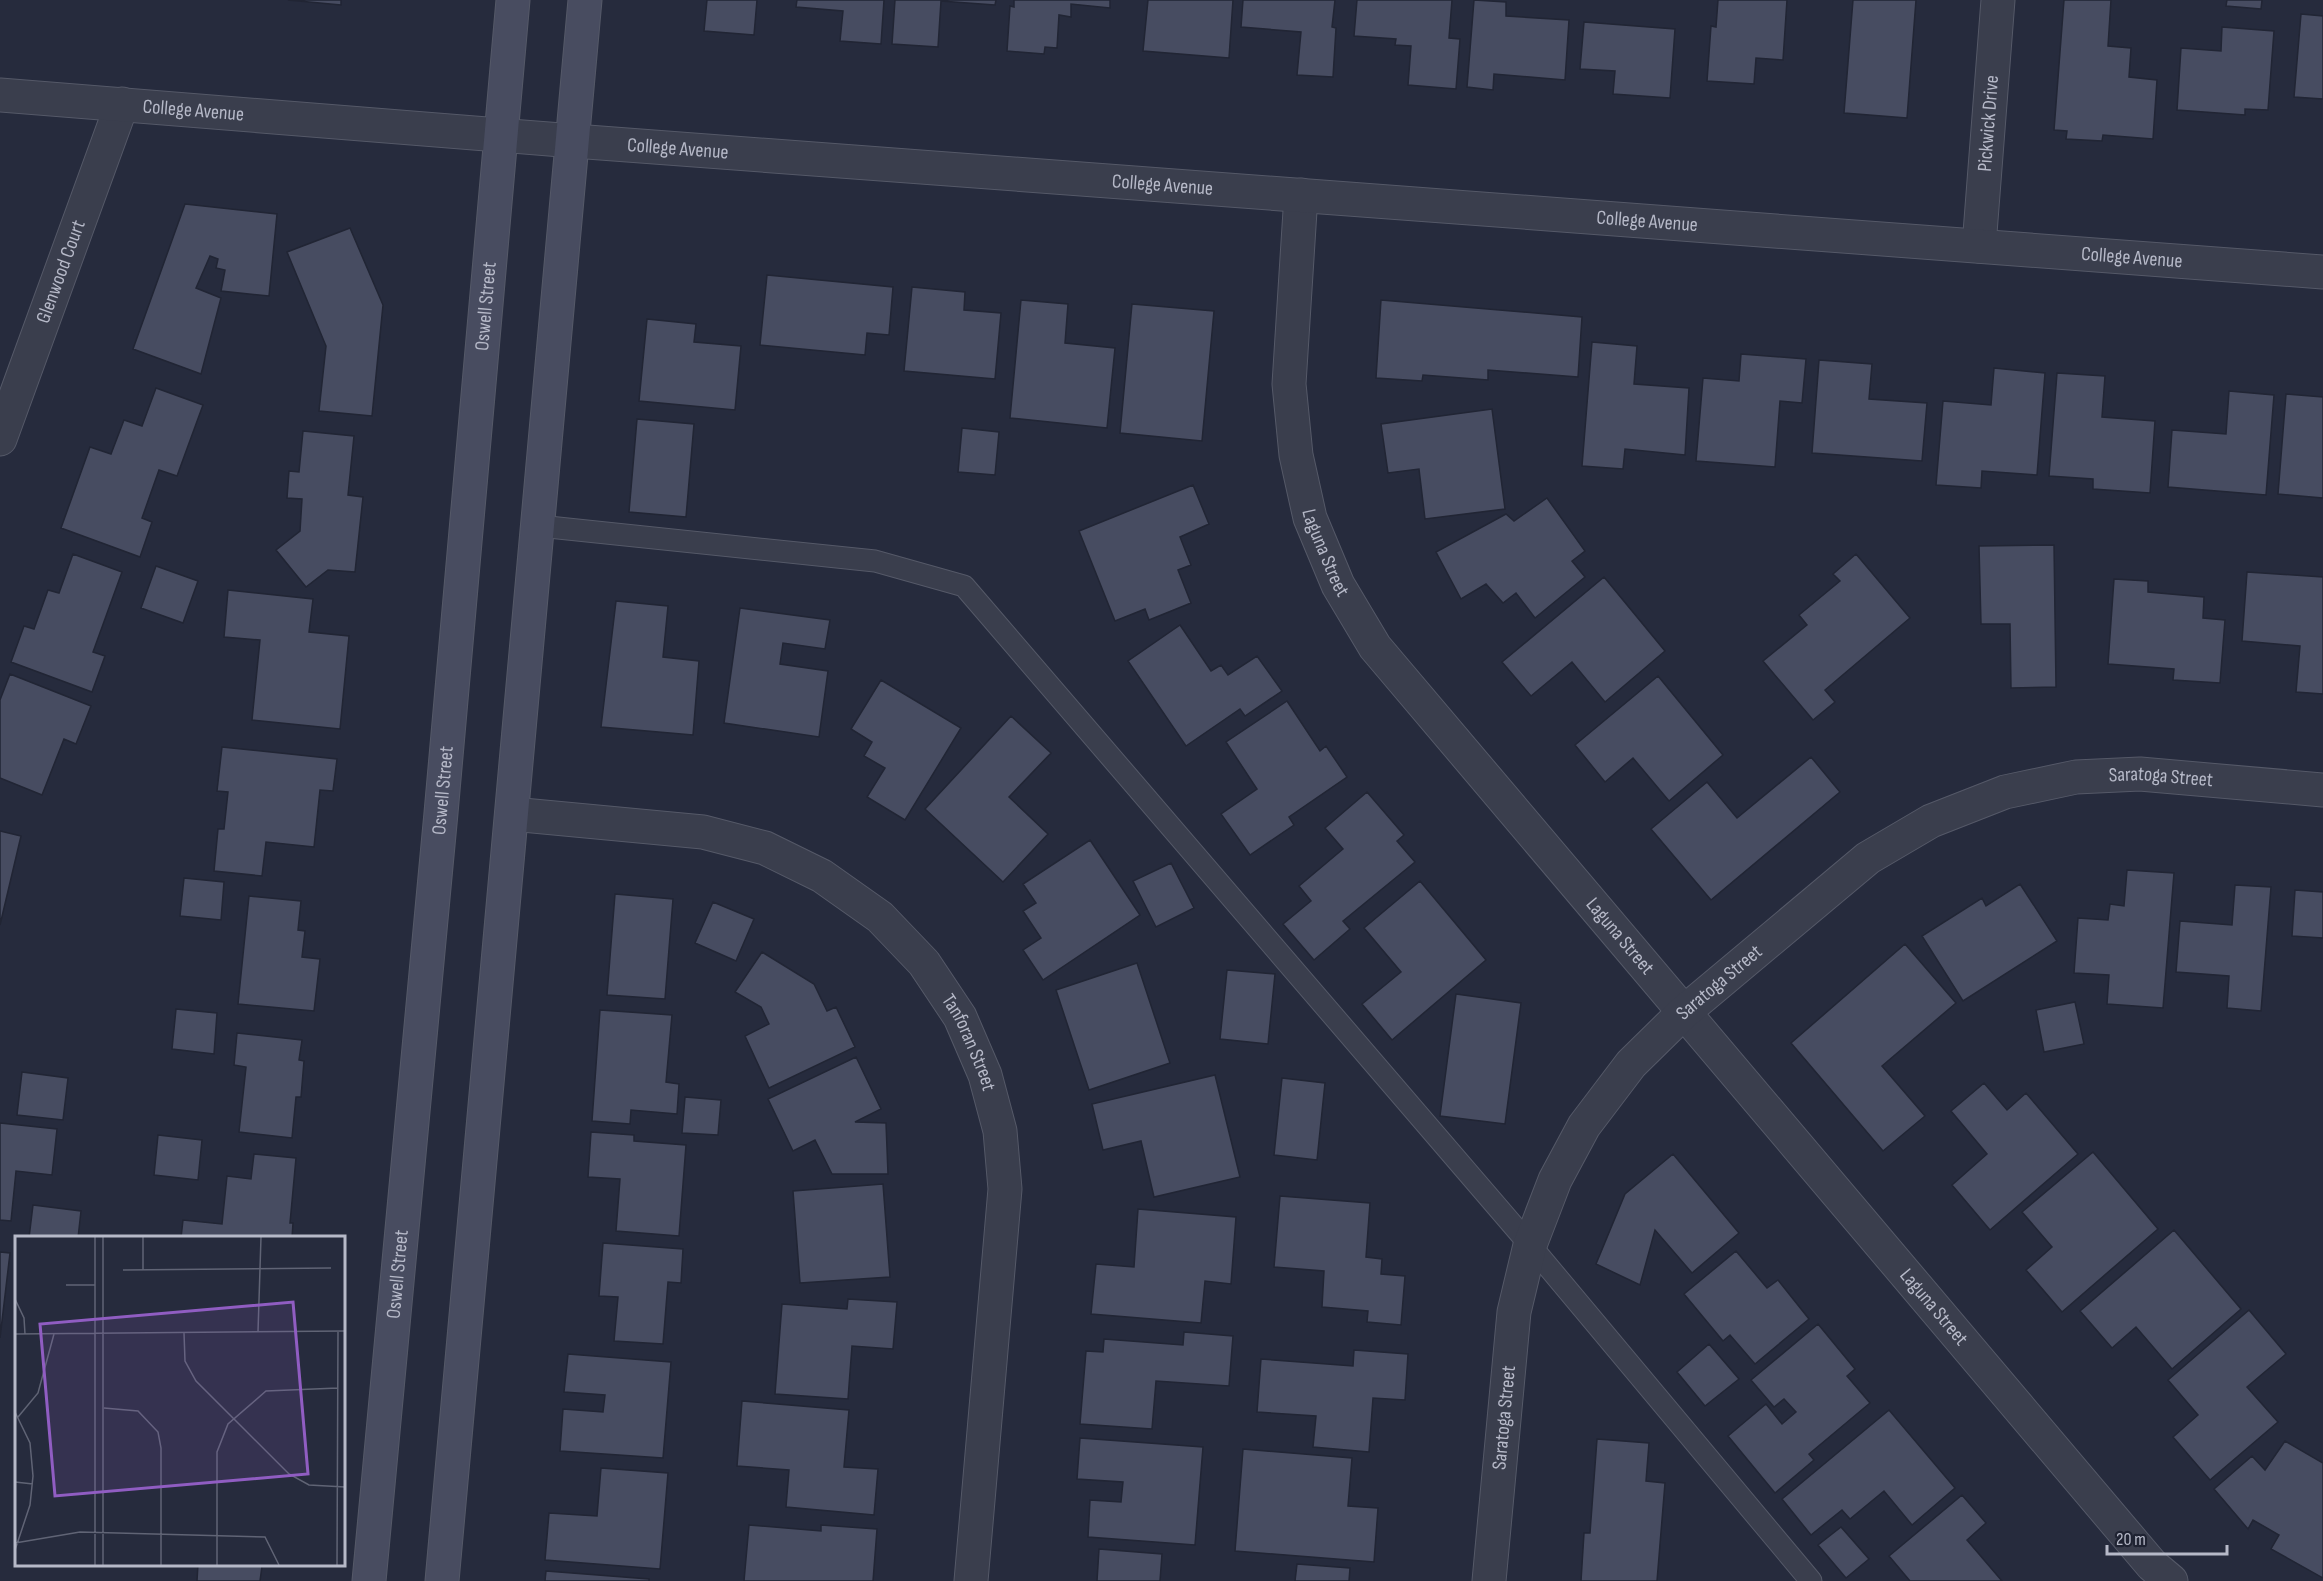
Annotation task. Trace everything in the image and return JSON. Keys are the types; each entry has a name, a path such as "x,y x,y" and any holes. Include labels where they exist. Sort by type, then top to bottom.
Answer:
{"main road":[{"name":"Oswell Street","path":"369,1581 503,135 513,0"},
{"path":"442,1581 585,0"}],"street":[{"name":"Pickwick Drive","path":"1979,246 1998,0"},
{"name":"College Avenue","path":"0,95 574,141 2323,272"},
{"name":"Glenwood Court","path":"0,439 122,104"},
{"name":"Laguna Street","path":"1301,195 1289,384 1296,455 1310,518 1338,585 1375,646 1683,1013 2152,1564 2171,1581"},
{"name":"Saratoga Street","path":"1489,1581 1514,1312 1530,1245 1555,1180 1584,1126 1631,1064 1683,1013 1868,858 1930,821 2005,792 2076,777 2140,774 2323,790"},
{"name":"Tanforan Street","path":"513,814 703,832 765,848 822,876 880,917 924,963 960,1017 986,1075 1000,1131 1005,1189 971,1581"}],"lane":[{"path":"539,526 875,561 964,586 1530,1245 1811,1581"}],"building":[{"path":"288,0 341,0 341,5"},
{"path":"707,0 757,0 754,35 704,31"},
{"path":"797,0 884,0 881,44 840,41 843,11 796,7"},
{"path":"895,0 996,0 995,5 941,1 938,47 892,44"},
{"path":"1014,0 1110,0 1110,8 1071,4 1071,17 1059,15 1057,48 1045,47 1044,54 1007,51 1010,6 1014,7"},
{"path":"1148,0 1233,0 1229,58 1143,51"},
{"path":"1243,0 1335,0 1332,27 1336,28 1333,77 1297,75 1301,32 1241,27"},
{"path":"1357,0 1452,0 1449,38 1460,39 1456,89 1408,85 1411,46 1395,45 1396,39 1354,36"},
{"path":"1474,0 1506,2 1506,16 1569,20 1565,80 1494,74 1493,90 1467,87"},
{"path":"1718,0 1787,0 1783,60 1756,58 1754,84 1707,81 1711,26 1716,27"},
{"path":"1853,0 1916,0 1907,118 1844,113"},
{"path":"2064,0 2111,0 2108,46 2131,48 2129,77 2157,80 2153,139 2103,135 2102,141 2066,139 2067,131 2054,130"},
{"path":"2227,0 2262,0 2261,9 2226,6"},
{"path":"2301,14 2323,16 2323,99 2294,97"},
{"path":"1584,22 1675,29 1670,98 1613,94 1615,71 1580,69"},
{"path":"2222,27 2274,31 2268,110 2245,109 2245,115 2177,110 2181,48 2221,51"},
{"path":"185,204 277,214 269,296 221,291 225,270 216,268 218,259 210,256 196,288 221,298 201,374 133,349"},
{"path":"350,228 383,305 372,416 319,411 326,346 287,252"},
{"path":"767,275 893,287 889,335 867,333 865,355 760,345"},
{"path":"912,287 965,292 964,310 1001,313 995,379 904,371"},
{"path":"1021,300 1068,304 1065,343 1115,348 1107,428 1010,418"},
{"path":"1381,300 1582,317 1578,377 1488,370 1488,380 1423,375 1422,381 1376,378"},
{"path":"1132,304 1214,311 1202,441 1120,433"},
{"path":"647,319 696,324 694,342 741,346 735,410 639,401"},
{"path":"1592,342 1637,346 1634,384 1689,388 1685,455 1625,449 1623,469 1582,466"},
{"path":"1741,354 1806,359 1802,403 1780,401 1775,467 1696,461 1703,378 1739,381"},
{"path":"1819,360 1872,364 1869,399 1927,403 1922,461 1812,453"},
{"path":"1994,368 2045,373 2037,475 1982,471 1981,488 1936,485 1943,401 1991,405"},
{"path":"2057,373 2105,376 2102,417 2155,421 2150,493 2093,489 2093,479 2049,476"},
{"path":"156,388 203,405 177,476 159,470 142,518 152,522 140,557 61,528 90,447 111,454 124,420 142,426"},
{"path":"2229,391 2274,395 2266,495 2168,487 2172,430 2226,434"},
{"path":"2286,394 2323,397 2323,498 2278,494"},
{"path":"1492,409 1505,509 1425,519 1419,469 1388,473 1381,424"},
{"path":"637,419 694,424 686,517 629,512"},
{"path":"962,428 999,432 995,475 958,472"},
{"path":"303,431 354,436 348,495 363,497 355,572 328,570 306,587 276,550 300,531 302,499 287,498 289,471 299,472"},
{"path":"1193,485 1209,524 1180,537 1191,565 1178,570 1191,603 1149,620 1145,609 1115,621 1079,531"},
{"path":"1547,498 1585,551 1572,561 1585,577 1535,618 1516,593 1503,603 1486,584 1461,599 1436,552 1506,514 1514,521"},
{"path":"2054,545 2056,687 2011,688 2010,624 1981,624 1979,546"},
{"path":"73,554 122,572 93,652 105,656 92,692 11,662 24,626 34,629 48,590 59,593"},
{"path":"1856,554 1910,618 1825,690 1835,702 1813,720 1763,661 1807,625 1799,615 1840,581 1833,574"},
{"path":"156,566 198,581 183,623 141,608"},
{"path":"2247,572 2323,577 2323,694 2296,692 2300,646 2242,641"},
{"path":"1604,577 1665,651 1605,702 1572,662 1531,696 1502,662"},
{"path":"2114,579 2148,581 2148,592 2204,597 2203,618 2225,620 2220,683 2173,680 2174,669 2108,664"},
{"path":"228,590 313,599 309,632 349,636 340,729 252,720 260,640 224,637"},
{"path":"616,601 668,606 663,657 699,661 693,735 601,727"},
{"path":"740,608 830,620 825,649 783,643 780,664 828,671 819,737 724,723"},
{"path":"1180,625 1211,671 1221,665 1228,675 1257,656 1282,691 1245,716 1240,709 1186,746 1128,661"},
{"path":"10,674 91,706 76,744 64,739 42,795 0,778 0,700"},
{"path":"1658,676 1723,755 1669,801 1633,758 1605,782 1575,745"},
{"path":"881,680 961,728 905,820 867,797 885,768 864,756 872,742 851,729"},
{"path":"1287,701 1320,751 1326,746 1347,777 1289,817 1294,825 1250,855 1221,814 1257,789 1226,742"},
{"path":"1011,716 1051,753 1009,797 1048,834 1003,882 925,809"},
{"path":"222,747 337,759 333,791 320,790 314,847 266,842 262,876 214,871 218,829 224,829 228,792 217,791"},
{"path":"1811,757 1840,792 1711,900 1651,829 1707,782 1737,818"},
{"path":"1367,792 1404,835 1397,841 1415,862 1343,921 1350,929 1314,960 1283,924 1311,901 1299,886 1343,849 1325,828"},
{"path":"0,831 21,836 0,925"},
{"path":"1090,840 1140,915 1043,980 1023,950 1041,938 1023,911 1036,903 1023,884"},
{"path":"1171,863 1194,908 1156,927 1133,881"},
{"path":"2127,870 2174,873 2163,1008 2107,1004 2109,975 2074,973 2078,918 2108,920 2110,904 2124,906"},
{"path":"184,878 224,882 221,920 180,916"},
{"path":"1420,881 1486,960 1392,1040 1362,1004 1401,972 1364,928"},
{"path":"2020,884 2057,941 1963,1001 1922,936 1982,898 1986,906"},
{"path":"2235,885 2271,887 2261,1011 2227,1008 2229,976 2176,972 2180,921 2232,925"},
{"path":"2295,890 2323,892 2323,938 2292,936"},
{"path":"615,894 673,899 665,999 607,995"},
{"path":"249,896 301,901 298,930 305,931 302,957 320,959 314,1011 238,1004"},
{"path":"713,902 754,919 736,961 695,943"},
{"path":"1905,944 1956,1003 1882,1066 1925,1116 1883,1151 1791,1043"},
{"path":"762,952 814,984 827,1011 836,1007 855,1047 769,1088 745,1036 769,1024 761,1007 735,992"},
{"path":"1137,963 1170,1063 1089,1090 1056,990"},
{"path":"1227,970 1275,974 1268,1044 1220,1039"},
{"path":"1456,994 1521,1003 1505,1124 1440,1116"},
{"path":"2075,1002 2084,1044 2044,1052 2036,1010"},
{"path":"176,1009 217,1013 214,1054 172,1049"},
{"path":"600,1010 672,1015 666,1082 679,1084 677,1114 631,1110 630,1124 592,1121"},
{"path":"237,1033 302,1040 299,1060 304,1061 301,1097 296,1097 292,1138 239,1132 246,1067 234,1065"},
{"path":"856,1057 881,1109 855,1122 886,1123 888,1174 832,1174 815,1140 793,1151 768,1099"},
{"path":"22,1072 68,1078 63,1120 17,1115"},
{"path":"1215,1075 1240,1177 1154,1197 1141,1141 1103,1150 1092,1104"},
{"path":"1282,1078 1325,1083 1317,1160 1274,1155"},
{"path":"1984,1083 2007,1110 2026,1093 2078,1154 1990,1230 1952,1185 1987,1154 1951,1111"},
{"path":"685,1097 721,1100 718,1135 682,1133"},
{"path":"0,1123 57,1129 52,1175 16,1171 11,1221 0,1220"},
{"path":"591,1132 634,1135 634,1141 686,1145 679,1236 616,1231 620,1179 588,1177"},
{"path":"158,1135 202,1140 198,1180 154,1175"},
{"path":"2093,1152 2158,1229 2062,1312 2026,1270 2052,1247 2022,1212"},
{"path":"254,1154 296,1158 290,1223 293,1223 292,1236 181,1236 183,1220 222,1224 227,1176 251,1179"},
{"path":"1673,1154 1739,1233 1692,1273 1655,1230 1640,1285 1596,1264 1625,1194"},
{"path":"883,1184 890,1277 800,1283 793,1191"},
{"path":"1280,1196 1370,1203 1366,1257 1382,1259 1381,1274 1405,1276 1401,1325 1367,1322 1368,1311 1322,1307 1324,1271 1274,1267"},
{"path":"33,1205 81,1211 78,1236 29,1236"},
{"path":"1138,1209 1236,1217 1231,1284 1205,1281 1201,1323 1091,1314 1096,1264 1134,1267"},
{"path":"2174,1230 2241,1309 2172,1369 2136,1327 2112,1348 2080,1311"},
{"path":"603,1243 683,1249 681,1283 668,1282 663,1344 614,1341 618,1297 599,1296"},
{"path":"1736,1251 1767,1288 1778,1280 1809,1319 1755,1364 1730,1335 1723,1341 1684,1294"},
{"path":"0,1252 10,1253 0,1338"},
{"path":"848,1299 897,1302 893,1349 852,1346 848,1399 775,1394 782,1304 847,1309"},
{"path":"2249,1310 2286,1354 2247,1387 2278,1422 2210,1480 2173,1437 2198,1415 2168,1380"},
{"path":"1818,1324 1855,1369 1847,1376 1870,1403 1809,1454 1814,1460 1775,1493 1728,1436 1766,1404 1782,1424 1796,1412 1784,1399 1774,1407 1751,1380"},
{"path":"1184,1332 1233,1336 1229,1386 1156,1381 1152,1429 1080,1424 1086,1351 1103,1352 1104,1339 1183,1345"},
{"path":"1709,1344 1739,1379 1705,1406 1677,1372"},
{"path":"1354,1350 1408,1354 1405,1400 1373,1398 1369,1452 1313,1447 1316,1416 1257,1412 1261,1359 1353,1366"},
{"path":"568,1354 671,1362 663,1458 560,1451 563,1409 603,1412 605,1395 564,1392"},
{"path":"742,1401 849,1410 844,1467 878,1469 874,1515 786,1507 789,1470 737,1466"},
{"path":"1889,1410 1955,1488 1912,1525 1884,1491 1850,1519 1842,1510 1811,1535 1782,1499"},
{"path":"1080,1438 1203,1447 1195,1545 1088,1537 1090,1500 1121,1502 1123,1482 1077,1479"},
{"path":"1597,1439 1649,1443 1646,1481 1665,1483 1657,1581 1581,1581 1584,1533 1590,1533"},
{"path":"2285,1441 2323,1463 2323,1578 2271,1549 2279,1535 2253,1520 2248,1529 2214,1489 2252,1456 2265,1470"},
{"path":"1243,1449 1352,1458 1348,1506 1378,1508 1374,1562 1235,1551"},
{"path":"601,1468 668,1473 660,1569 545,1560 549,1513 597,1516"},
{"path":"1962,1495 1986,1523 1967,1540 2002,1581 1910,1581 1889,1556"},
{"path":"749,1525 821,1531 821,1525 877,1529 873,1581 744,1581"},
{"path":"1841,1527 1869,1559 1846,1578 1818,1545"},
{"path":"1099,1549 1162,1554 1160,1581 1097,1581"},
{"path":"1297,1564 1350,1568 1349,1581 1295,1581"},
{"path":"198,1566 262,1566 260,1581 197,1581"},
{"path":"546,1571 649,1579 649,1581 545,1581"}]}
